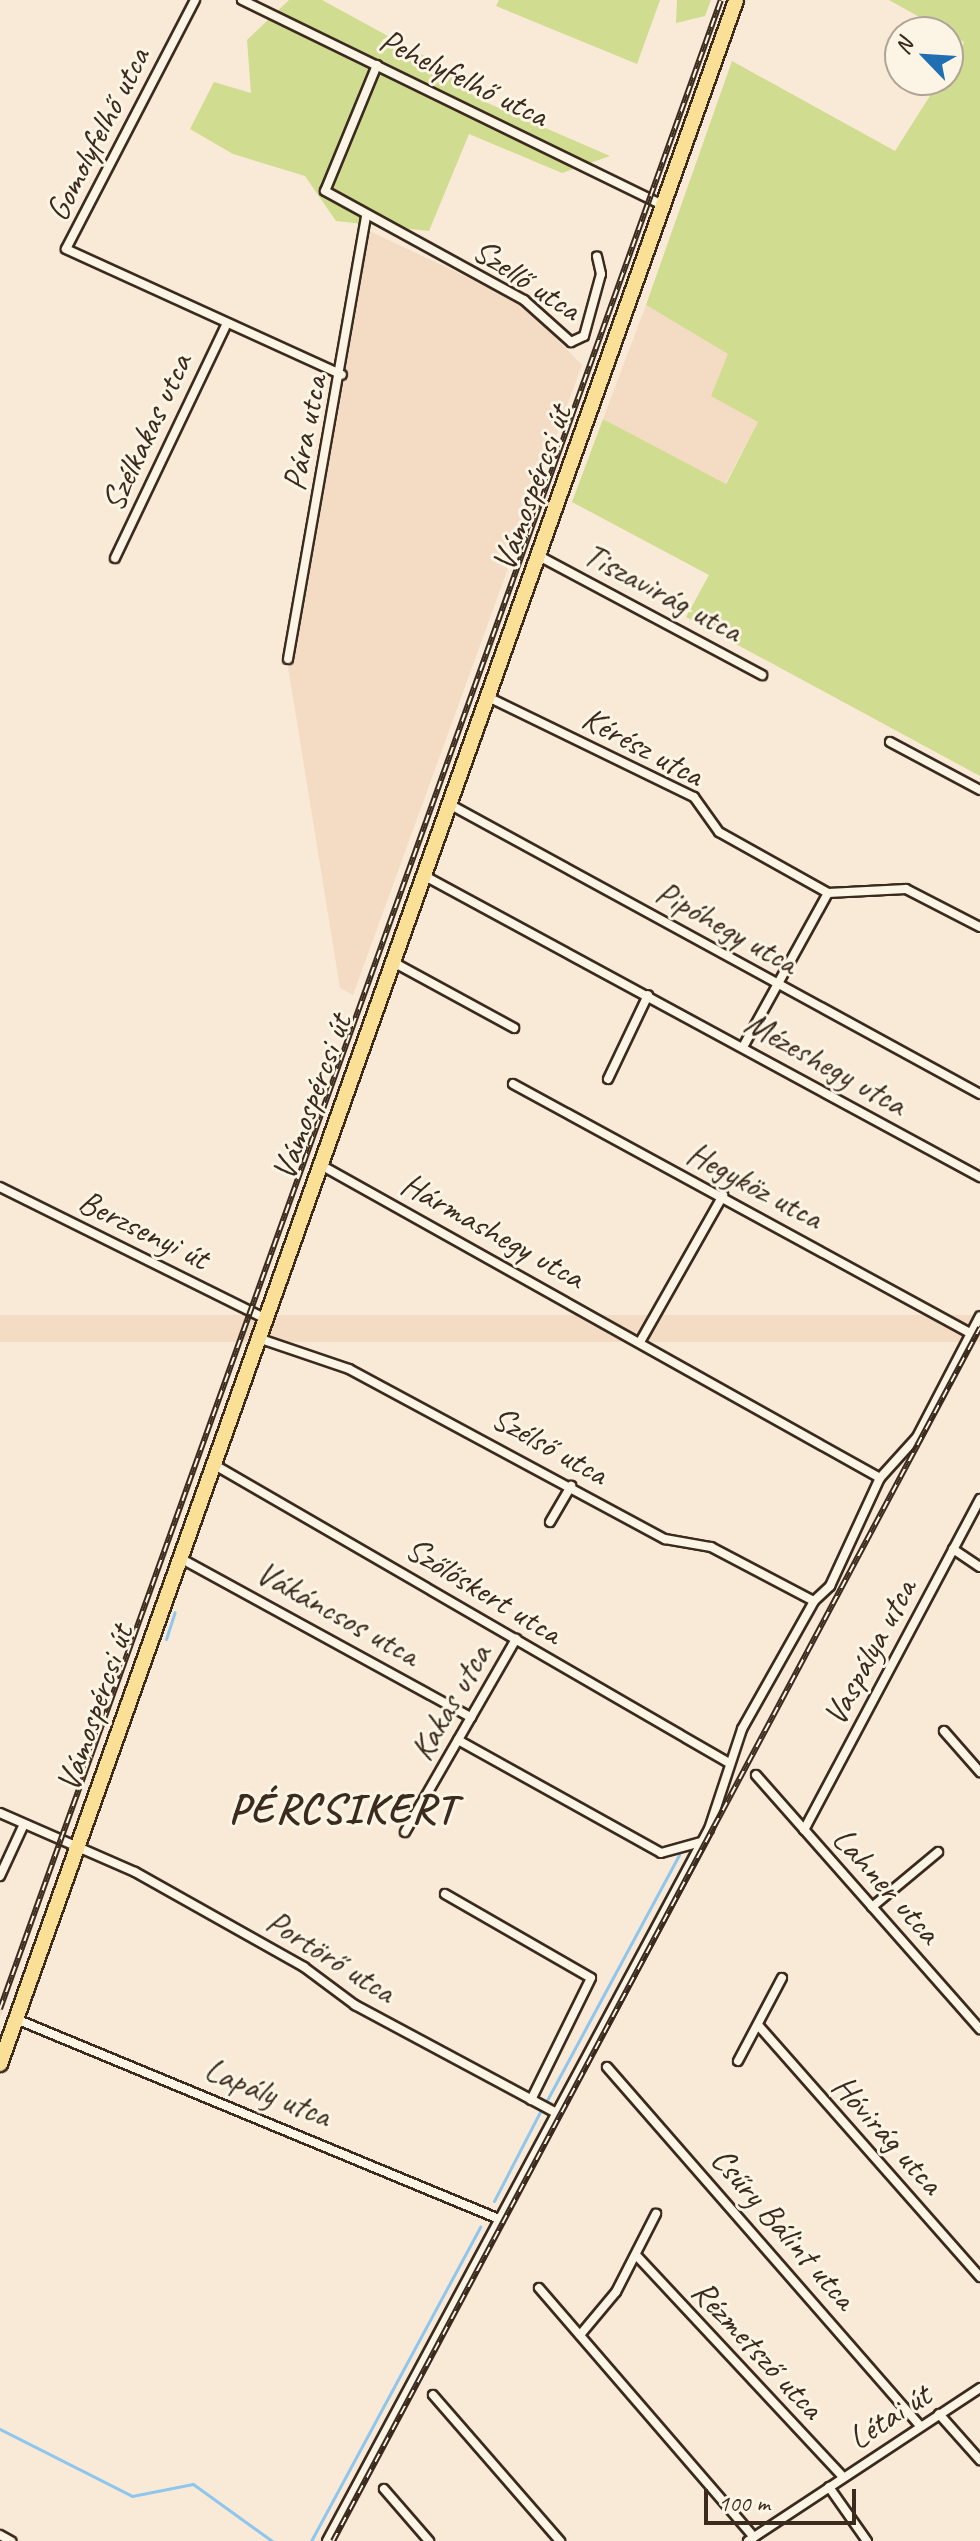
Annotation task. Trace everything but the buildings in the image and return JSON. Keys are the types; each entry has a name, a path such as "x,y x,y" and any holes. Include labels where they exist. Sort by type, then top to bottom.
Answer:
{"main road":[{"name":"Vámospércsi út","path":"0,2064 736,0"}],"street":[{"name":"Gomolyfelhő utca","path":"195,0 66,249 225,327"},
{"name":"Pehelyfelhő utca","path":"242,0 255,3 662,205"},
{"name":"Szellő utca","path":"377,65 325,191 524,300 571,342 584,336 601,274 597,256"},
{"name":"Pára utca","path":"288,659 342,375 366,216"},
{"path":"225,327 342,375"},
{"name":"Szélkakas utca","path":"115,558 225,327"},
{"name":"Tiszavirág utca","path":"539,556 762,675"},
{"name":"Kérész utca","path":"488,697 694,797 719,832 828,893"},
{"path":"890,742 980,790"},
{"name":"Pipóhegy utca","path":"449,804 980,1094"},
{"name":"Mézeshegy utca","path":"423,875 980,1177"},
{"path":"743,1047 828,893 903,889 980,927"},
{"path":"392,962 514,1028"},
{"path":"608,1079 648,995"},
{"name":"Hegyköz utca","path":"513,1084 723,1195 972,1334"},
{"name":"Hármashegy utca","path":"319,1164 880,1478"},
{"name":"Berzsenyi út","path":"0,1187 264,1318"},
{"path":"640,1342 723,1195"},
{"path":"327,2541 701,1842 729,1763 814,1601 833,1582 880,1478 911,1447 980,1316"},
{"name":"Szélső utca","path":"257,1337 349,1369 665,1539 711,1547 814,1601"},
{"name":"Szőlőskert utca","path":"212,1464 729,1763"},
{"path":"550,1522 571,1486"},
{"name":"Vaspálya utca","path":"804,1830 980,1499"},
{"path":"953,1549 980,1567"},
{"name":"Vákáncsos utca","path":"179,1557 471,1717"},
{"name":"Kakas utca","path":"405,1832 516,1639"},
{"path":"944,1731 980,1772"},
{"path":"458,1740 659,1852 701,1842"},
{"name":"Lahner utca","path":"756,1775 980,2029"},
{"name":"Portörő utca","path":"0,1813 78,1846 221,1919 355,2005 556,2113"},
{"path":"0,1876 24,1824"},
{"path":"872,1907 938,1852"},
{"path":"445,1894 591,1978 531,2100"},
{"path":"738,2061 782,1978"},
{"name":"Lapály utca","path":"16,2019 499,2219"},
{"name":"Hóvirág utca","path":"758,2025 980,2277"},
{"name":"Csűry Bálint utca","path":"607,2067 920,2426"},
{"path":"580,2335 636,2255 656,2214"},
{"name":"Rézmetsző utca","path":"636,2255 843,2477"},
{"path":"539,2288 751,2539"},
{"name":"Létai út","path":"751,2539 980,2388"},
{"path":"433,2395 560,2541"},
{"path":"939,2414 980,2460"},
{"path":"829,2487 867,2541"},
{"path":"384,2489 429,2541"},
{"path":"0,2535 11,2541"}],"shaded area":[{"path":"361,227 522,303 582,365 353,995 340,988 288,667"},
{"path":"646,305 728,354 758,422 725,484 603,419"},
{"path":"0,1315 980,1315 980,1342 0,1342"},
{"path":"245,1318 192,1484 0,2017 0,2001"}],"green space":[{"path":"289,0 322,0 443,66 476,98 610,156 562,173 469,134 429,231 336,221 305,176 233,154 190,129 214,82 251,93 247,40"},
{"path":"499,0 660,0 637,64 496,6"},
{"path":"677,0 711,0 705,16 676,23"},
{"path":"889,0 980,0 980,776 686,617 709,575 572,502 603,419 726,484 758,422 711,396 728,354 646,305 732,61 895,151 930,96 964,96 964,16 918,16"}],"waterway":[{"path":"166,1639 175,1612"},
{"path":"546,2102 679,1855"},
{"path":"456,2055 462,2058"},
{"path":"494,2201 540,2112"},
{"path":"311,2541 480,2227"},
{"path":"0,2429 132,2496 193,2484 272,2541"}],"railway":[{"path":"0,2009 721,0"},
{"path":"333,2541 980,1328"}],"district":[{"name":"PÉRCSIKERT","path":"343,1809"}]}
